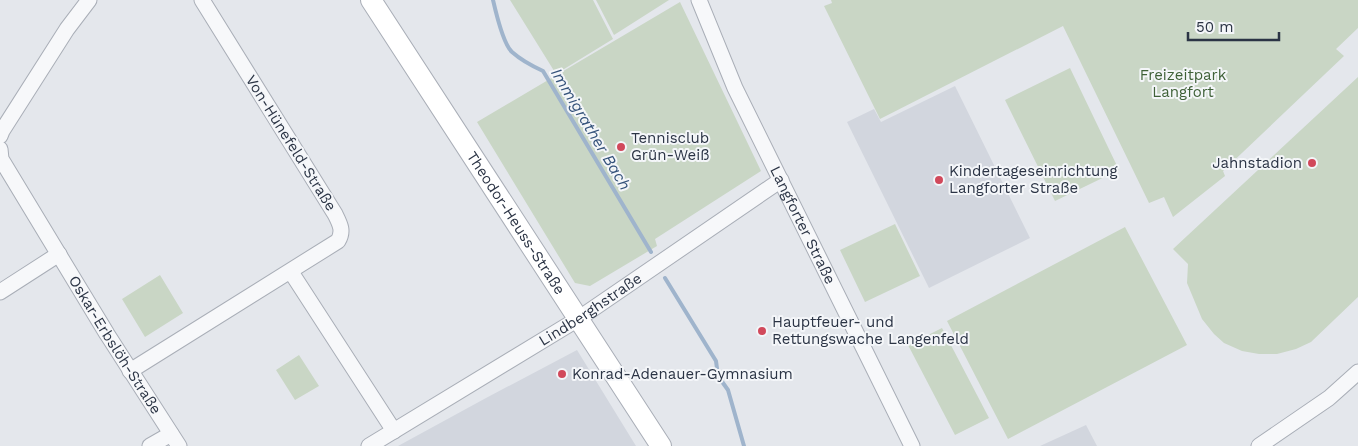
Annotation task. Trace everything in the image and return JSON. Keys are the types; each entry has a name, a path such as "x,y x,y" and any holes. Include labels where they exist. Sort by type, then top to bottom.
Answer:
{"main road":[{"name":"Theodor-Heuss-Straße","path":"371,0 661,446"}],"street":[{"path":"0,136 67,29 89,0"},
{"name":"Von-Hünefeld-Straße","path":"130,371 291,272 338,241 341,235 341,226 202,0"},
{"name":"Langforter Straße","path":"699,0 735,88 912,446"},
{"name":"Oskar-Erbslöh-Straße","path":"0,149 2,159 59,254 130,371 175,440 150,446"},
{"name":"Lindberghstraße","path":"370,446 578,319 781,180"},
{"path":"0,292 59,254"},
{"path":"291,272 394,431"},
{"path":"1259,446 1329,398 1358,372"}],"shaded area":[{"name":"Kindertageseinrichtung Langforter Straße","path":"955,86 1030,238 929,288 847,122 874,109 881,122"},
{"name":"Konrad-Adenauer-Gymnasium","path":"577,350 636,446 398,446 486,398"},
{"path":"1086,425 1097,446 1040,446"}],"green space":[{"path":"510,0 593,0 613,39 556,74"},
{"path":"596,0 669,0 614,35"},
{"name":"Freizeitpark Langfort","path":"831,0 1358,0 1358,28 1336,49 1344,56 1223,171 1225,176 1173,217 1164,197 1149,203 1063,26 880,119 824,6 832,3"},
{"name":"Tennisclub Grün-Weiß","path":"680,2 761,171 655,239 657,246 590,286 575,283 477,122"},
{"path":"1070,68 1119,170 1055,201 1005,100"},
{"name":"Jahnstadion","path":"1358,77 1358,297 1311,342 1296,349 1277,354 1259,354 1242,351 1224,343 1202,319 1187,283 1188,264 1173,249"},
{"path":"895,224 920,276 865,302 840,250"},
{"path":"1125,227 1187,345 1008,439 947,321"},
{"path":"160,275 183,313 145,337 122,299"},
{"path":"942,328 989,418 955,435 908,345"},
{"path":"299,355 319,386 295,400 276,370"}],"waterway":[{"name":"Immigrather Bach","path":"493,0 500,28 509,48 523,60 543,71 651,252"},
{"name":"Immigrather Bach","path":"665,278 716,361 718,376 728,390 744,446"}],"place":[{"name":"Tennisclub Grün-Weiß","path":"621,147"},
{"name":"Jahnstadion","path":"1312,163"},
{"name":"Kindertageseinrichtung Langforter Straße","path":"939,180"},
{"name":"Hauptfeuer- und Rettungswache Langenfeld","path":"762,331"},
{"name":"Konrad-Adenauer-Gymnasium","path":"562,374"}]}
